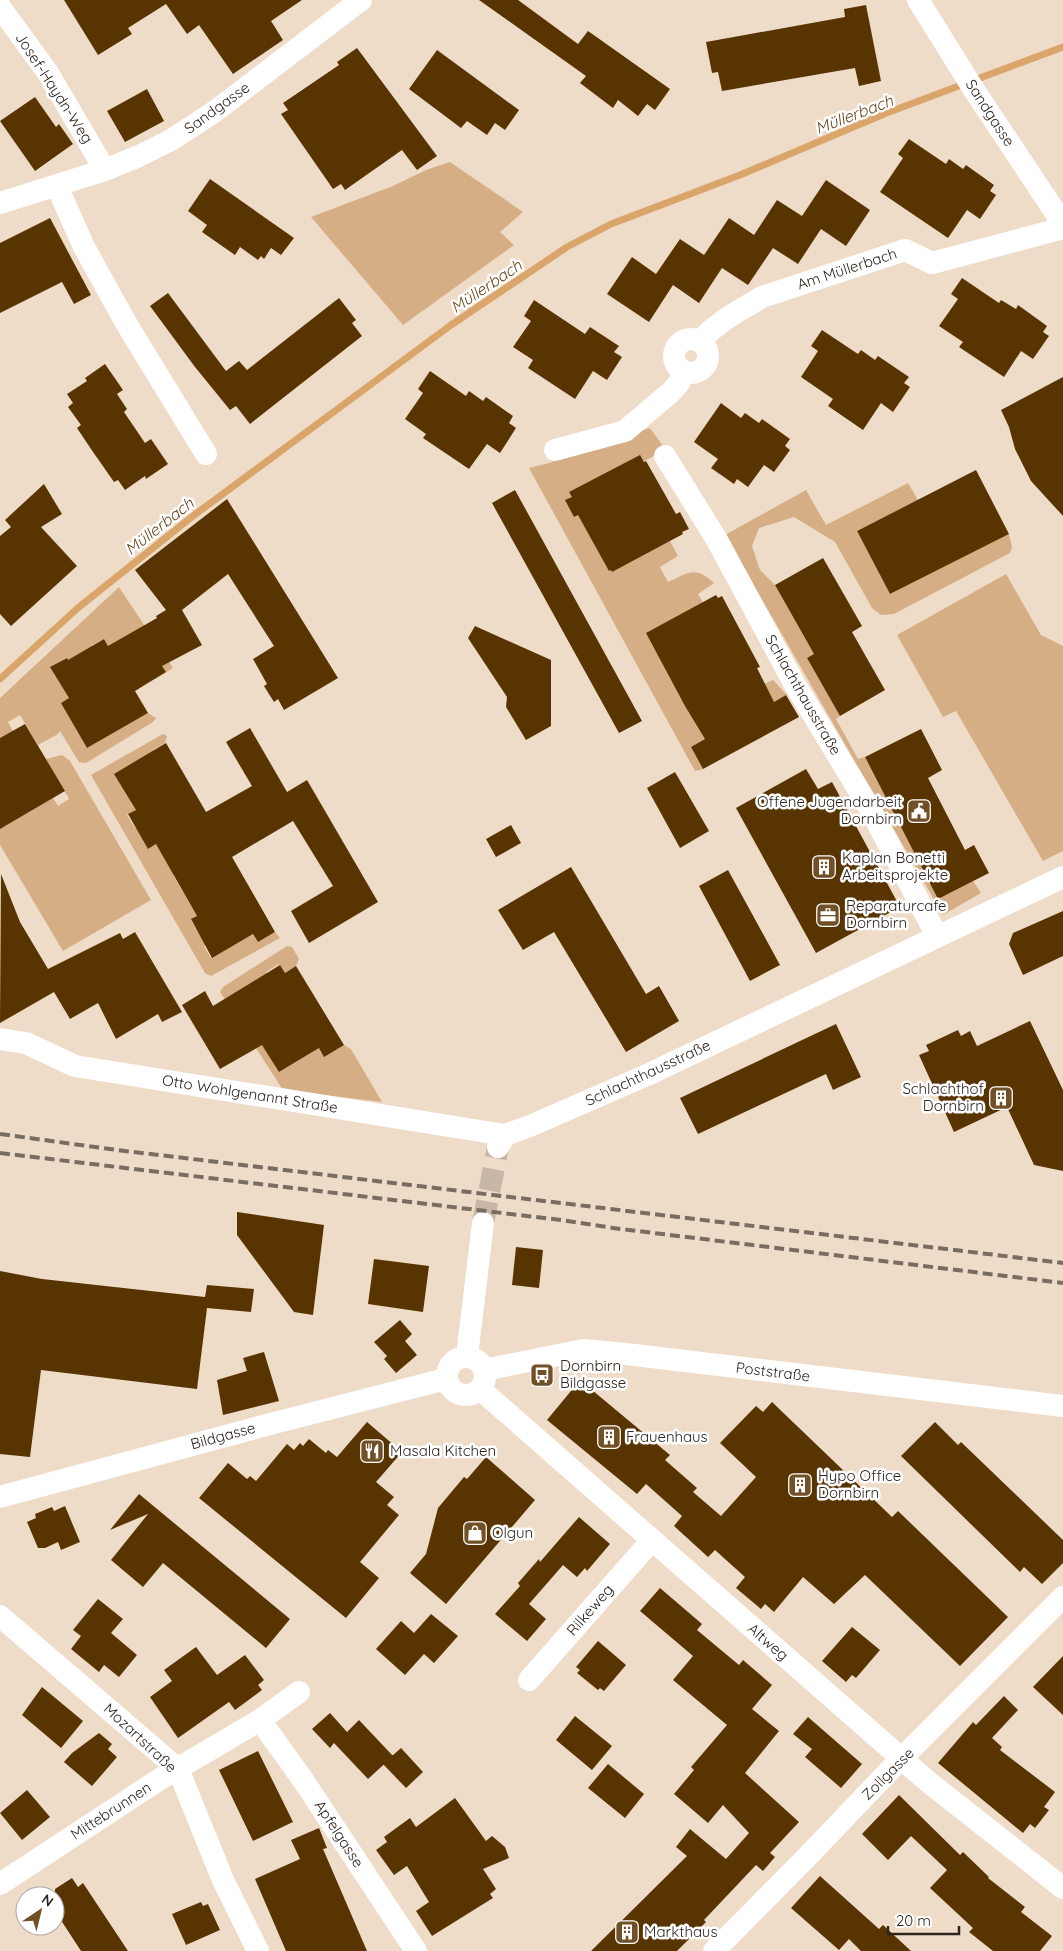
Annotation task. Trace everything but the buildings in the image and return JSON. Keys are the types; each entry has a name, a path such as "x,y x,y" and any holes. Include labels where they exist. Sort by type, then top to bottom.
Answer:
{"street":[{"name":"Sandgasse","path":"0,203 105,170 139,156 192,127 361,0"},
{"name":"Sandgasse","path":"918,0 970,84 1063,226"},
{"name":"Josef-Haydn-Weg","path":"0,7 48,73 105,170"},
{"path":"56,186 84,247 126,322 206,454"},
{"name":"Am Müllerbach","path":"555,450 625,431 671,392 679,383 684,371 694,372 700,370 705,365 708,359 707,352 700,342 710,331 727,318 762,297 905,250 932,263 1063,226"},
{"name":"Schlachthausstraße","path":"665,456 717,540 794,683 869,807 937,936"},
{"name":"Schlachthausstraße","path":"502,1141 530,1126 647,1075 1063,877"},
{"name":"Otto Wohlgenannt Straße","path":"0,1039 26,1043 75,1066 502,1141"},
{"path":"467,1356 483,1223"},
{"name":"Poststraße","path":"482,1379 584,1350 1063,1406"},
{"path":"461,1356 467,1356 478,1360 482,1379 469,1395 452,1390 446,1379 448,1367 451,1363 461,1356"},
{"name":"Bildgasse","path":"0,1497 259,1426 446,1379"},
{"name":"Altweg","path":"482,1379 652,1540 926,1780 1063,1888"},
{"name":"Rilkeweg","path":"529,1680 652,1540"},
{"name":"Zollgasse","path":"714,1951 1063,1597"},
{"name":"Mozartstraße","path":"0,1616 178,1769 224,1880 258,1951"},
{"name":"Mittebrunnen","path":"0,1884 125,1801 260,1720 299,1692"},
{"name":"Apfelgasse","path":"260,1720 303,1780 416,1951"}],"shaded area":[{"path":"450,162 523,212 500,232 514,245 403,325 311,217"},
{"path":"650,428 666,450 572,497 611,569 670,541 678,556 660,567 668,582 692,572 702,574 714,583 698,594 752,689 773,680 787,695 691,747 703,769 695,771 529,468 553,462 555,456"},
{"path":"908,483 918,500 857,531 890,594 1009,534 1012,547 1010,553 894,614 881,615 872,608 835,542 794,517 759,528 752,546 760,570 775,585 814,654 807,658 840,716 836,719 858,759 865,757 938,899 973,881 981,893 943,915 725,535 806,490 826,525"},
{"path":"1006,574 1041,635 1063,646 1063,851 1043,861 956,711 943,717 897,635"},
{"path":"119,587 173,668 155,679 141,657 121,668 104,639 91,646 95,653 72,666 66,658 51,667 69,698 61,703 83,722 75,727 87,748 148,713 156,718 153,722 86,763 79,762 60,731 38,745 20,715 8,722 13,731 0,738 0,698"},
{"path":"163,734 167,736 165,743 153,750 158,759 115,774 136,810 127,815 135,828 143,823 148,849 190,824 191,865 173,875 197,916 191,920 199,934 206,930 212,941 204,946 211,958 253,934 258,942 275,932 280,938 211,976 205,973 91,775"},
{"path":"62,755 70,761 151,900 63,951 0,845 0,817 5,826 53,798 58,806 69,799 46,759"},
{"path":"287,946 292,947 299,959 296,966 285,973 279,964 266,972 272,981 255,1034 263,1047 271,1042 269,1055 279,1072 319,1048 324,1056 344,1045 351,1049 382,1102 283,1090 220,992 223,987"}],"waterway":[{"name":"Müllerbach","path":"0,679 79,607 193,516 451,325 567,247 611,224 740,175 884,114 1063,47"}],"tunnel":[{"path":"483,1223 498,1147"}],"railway":[{"path":"0,1134 117,1150 1063,1263"},
{"path":"0,1153 561,1220 1063,1283"}],"place":[{"name":"Offene Jugendarbeit Dornbirn","path":"919,811"},
{"name":"Kaplan Bonetti Arbeitsprojekte","path":"824,867"},
{"name":"Reparaturcafe Dornbirn","path":"828,915"},
{"name":"Schlachthof Dornbirn","path":"1001,1098"},
{"name":"Dornbirn Bildgasse","path":"542,1375"},
{"name":"Frauenhaus","path":"609,1437"},
{"name":"Masala Kitchen","path":"372,1451"},
{"name":"Hypo Office Dornbirn","path":"800,1485"},
{"name":"Olgun","path":"475,1533"},
{"name":"Markthaus","path":"627,1932"}]}
